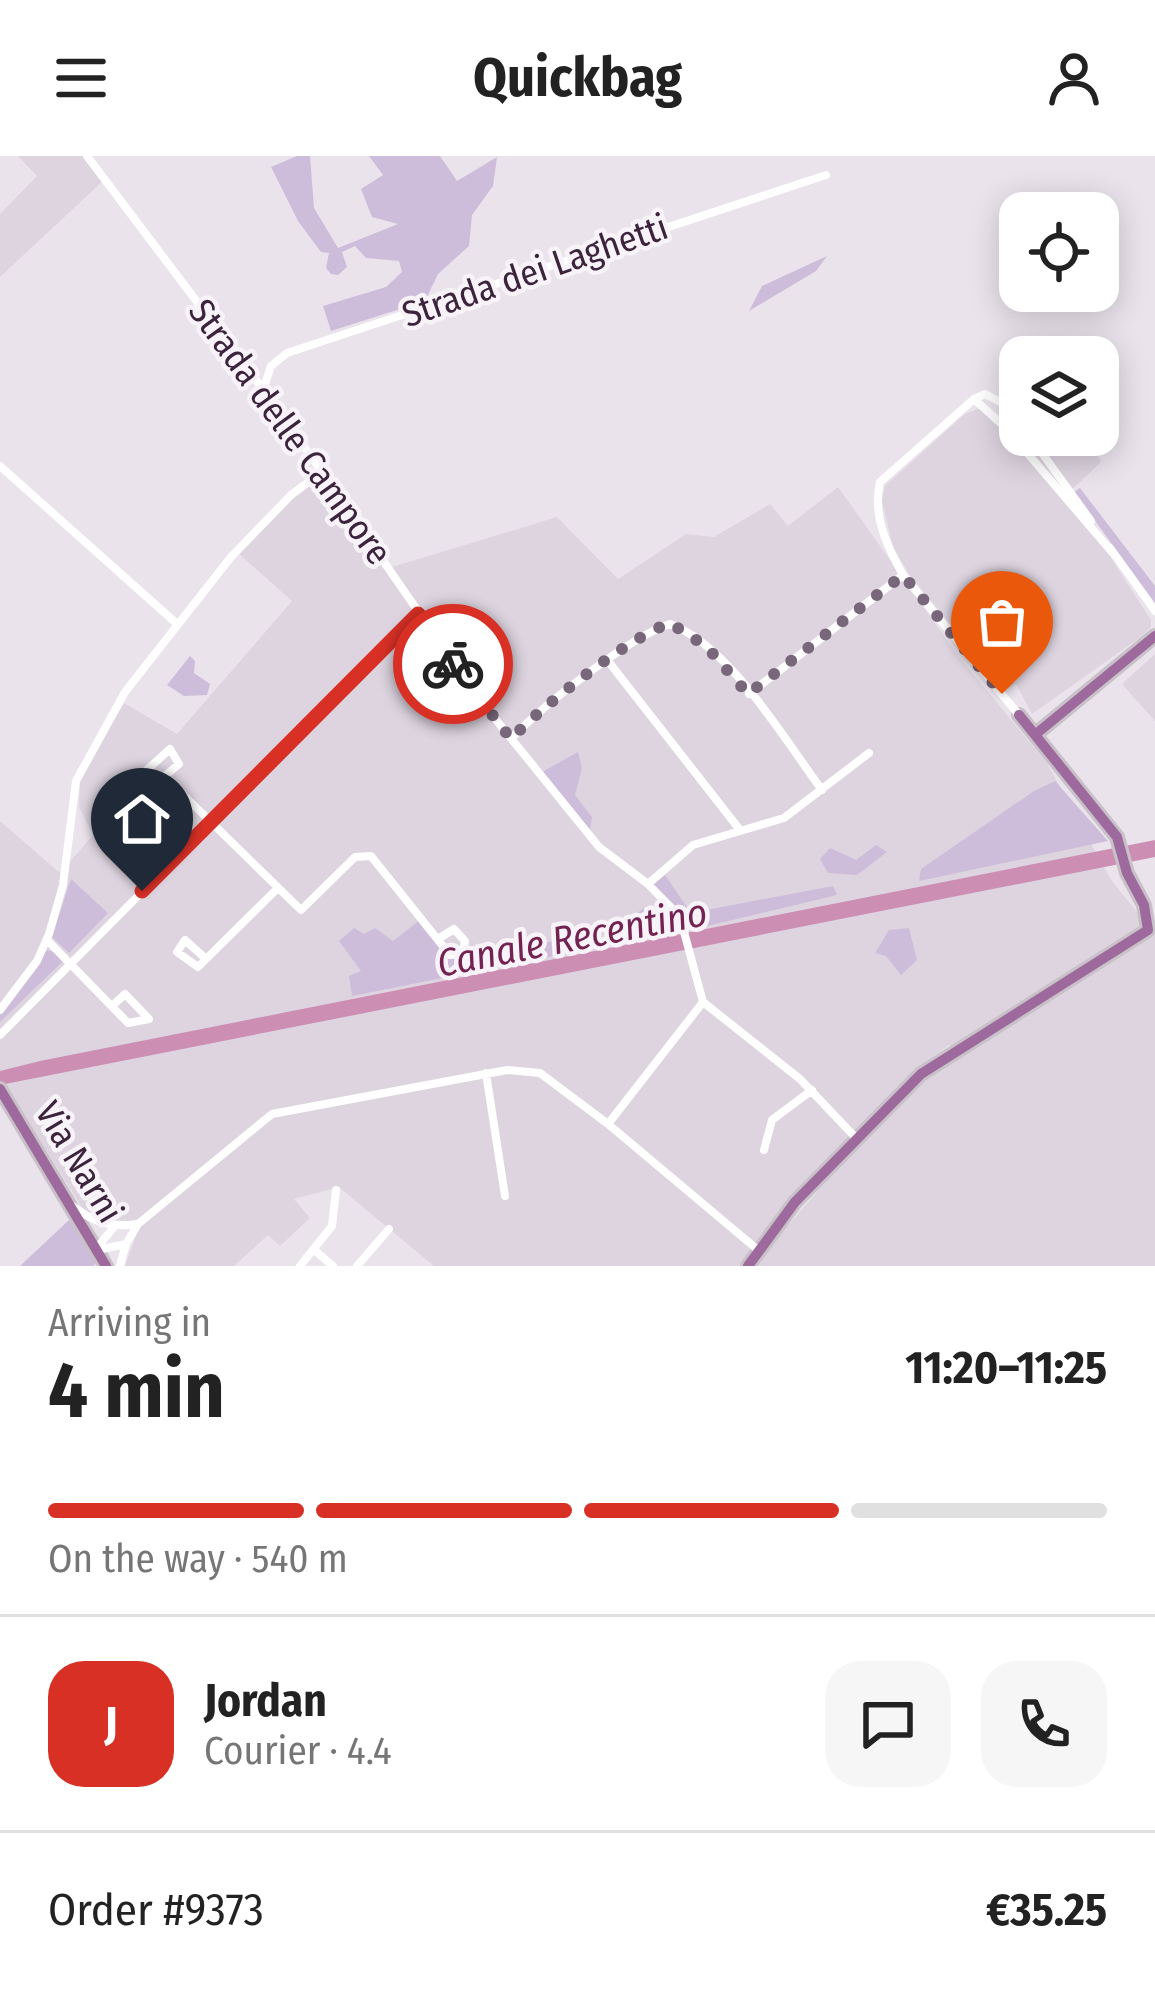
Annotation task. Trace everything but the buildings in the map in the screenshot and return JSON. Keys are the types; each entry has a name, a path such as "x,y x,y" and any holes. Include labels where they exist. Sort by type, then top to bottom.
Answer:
{"main road":[{"path":"1036,734 1153,640"},
{"path":"1019,715 1030,721 1055,717"},
{"path":"748,1266 795,1202 943,1057 1152,932 1108,824 1019,715"},
{"path":"1054,759 1049,744 1055,717"},
{"name":"Via Narni","path":"2,1094 106,1266"}],"street":[{"name":"Strada delle Campore","path":"87,156 261,387 511,739 599,847 666,899 686,930 703,1002"},
{"name":"Strada dei Laghetti","path":"261,387 271,365 287,353 826,175"},
{"path":"999,403 985,394 974,400 880,482 876,502 903,575 1019,715"},
{"path":"974,400 1005,427 1112,552"},
{"path":"1044,456 1154,610 1153,640"},
{"path":"0,466 176,623"},
{"path":"0,1010 21,985 46,940 63,885 70,805 79,773 125,692 176,623 262,523 322,472"},
{"path":"748,694 903,575"},
{"path":"2,1030 418,614"},
{"path":"511,739 560,695 670,623 707,647 822,790"},
{"path":"608,662 740,830"},
{"path":"170,749 179,760 165,777 151,791 138,781 170,749"},
{"path":"648,884 693,845 784,818 869,753"},
{"path":"165,777 301,910 355,857 371,856 437,939"},
{"path":"206,959 278,887"},
{"path":"46,940 128,1023 149,1019 125,994 112,1006"},
{"path":"608,1124 703,1002 812,1090 856,1138"},
{"path":"486,1073 505,1196"},
{"path":"119,1266 139,1224 272,1114 486,1073 540,1073 758,1250"},
{"path":"764,1150 772,1120 812,1090"},
{"path":"299,1266 332,1226 336,1190"},
{"path":"67,1202 89,1218 114,1227 139,1224"},
{"path":"96,1250 114,1227"},
{"path":"357,1266 389,1229"},
{"path":"96,1250 126,1244"},
{"path":"313,1250 332,1266"}],"shaded area":[{"path":"18,156 84,156 103,181 0,277 0,214 37,176"},
{"path":"310,156 314,208 338,248 398,224 372,217 361,189 383,175 369,156 440,156 457,181 497,157 493,186 472,215 469,246 438,274 425,301 331,331 323,306 386,287 402,272 399,261 366,258 355,246 342,252 347,267 338,275 331,274 326,268 329,253 321,252 298,221 271,167"},
{"path":"827,256 816,271 749,311 762,286"},
{"path":"980,408 995,424 999,421 999,456 1098,456 1101,462 1062,499 1109,555 1151,620 1142,636 1032,714 1016,684 1009,688 970,648 909,574 893,547 882,501 885,486 965,414"},
{"path":"309,483 324,483 389,568 557,517 618,579 686,534 714,537 770,504 788,526 838,487 959,657 1047,763 1111,880 1155,934 1155,1266 753,1266 862,1140 911,1092 961,1056 949,1045 916,1070 795,1196 742,1266 434,1266 339,1187 294,1199 310,1218 280,1246 268,1235 234,1266 125,1266 141,1222 97,1219 83,1209 0,1077 0,821 60,873 93,835 79,807 80,781 124,703 177,734 292,601 238,553"},
{"path":"1080,488 1155,586 1155,603 1074,492"},
{"path":"1155,654 1155,721 1122,684"},
{"path":"190,656 195,661 194,673 210,684 207,695 184,696 167,685"},
{"path":"578,752 582,768 575,795 592,817 590,831 542,772"},
{"path":"1055,781 1108,841 919,881 921,869"},
{"path":"1155,840 1155,857 0,1085 0,1071 40,1061"},
{"path":"876,845 887,852 857,875 828,873 820,859 830,848 856,860"},
{"path":"665,875 691,913 833,886 837,895 707,926 693,922 653,885"},
{"path":"71,879 108,913 69,953 52,937"},
{"path":"647,906 662,913 674,928 597,947 612,931 622,933 621,925"},
{"path":"420,920 450,959 588,935 593,948 352,996 349,976 361,971 339,941 354,928 364,934 375,928 393,941"},
{"path":"909,928 917,960 901,975 886,956 875,953 889,930"},
{"path":"47,950 58,953 62,962 0,1022 0,1013"},
{"path":"69,1220 98,1262 93,1266 20,1266"}],"way so far":[{"path":"453,664 511,739 560,695 645,635 670,623 707,647 748,694 903,575 1002,694"}],"route":[{"path":"142,891 418,614 453,664"}],"water label":[{"name":"Canale Recentino","path":"572,938"}]}
